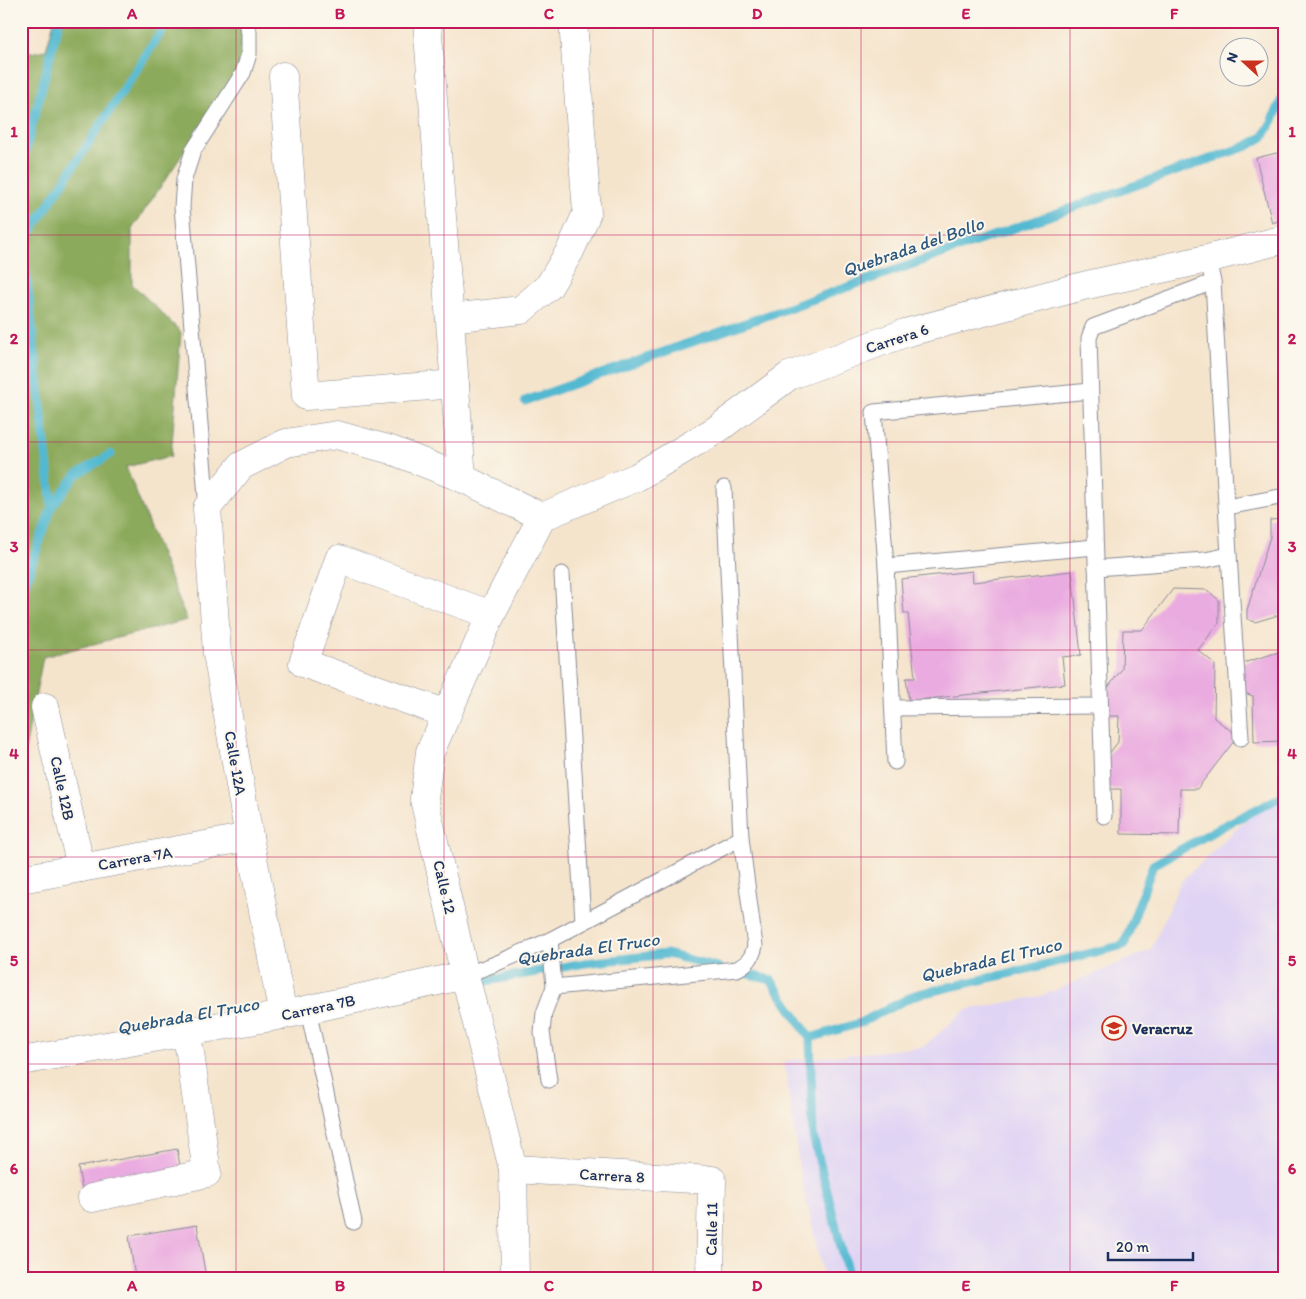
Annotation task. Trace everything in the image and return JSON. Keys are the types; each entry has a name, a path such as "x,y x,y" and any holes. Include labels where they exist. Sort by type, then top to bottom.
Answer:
{"street":[{"path":"427,21 462,478"},
{"path":"450,318 521,310 549,286 570,251 587,213 573,21"},
{"path":"282,76 306,396 455,384"},
{"name":"Carrera 6","path":"542,517 637,477 716,430 789,376 905,333 1087,285 1210,271 1285,239"},
{"path":"206,508 241,466 286,443 337,435 391,450 462,478 542,517"},
{"name":"Calle 12A","path":"206,508 217,653 249,837 296,1012"},
{"name":"Calle 12","path":"515,1278 512,1169 424,799 430,752 491,615 542,517"},
{"path":"447,714 303,662 339,559 491,615"},
{"name":"Calle 12B","path":"46,707 81,868"},
{"name":"Carrera 7A","path":"21,879 249,837"},
{"name":"Carrera 7B","path":"21,1061 296,1012 465,975"},
{"path":"92,1198 207,1173 186,1032"},
{"name":"Carrera 8","path":"512,1169 712,1180"},
{"name":"Calle 11","path":"710,1278 712,1180"}],"lane":[{"path":"206,508 182,207 184,179 192,151 242,73 249,54 249,32 245,21"},
{"path":"1104,816 1089,338 1093,327 1210,271 1241,738"},
{"path":"896,762 886,566 874,412 1090,391"},
{"path":"554,987 738,969 747,963 752,955 755,946 741,838 724,488"},
{"path":"1227,507 1285,496"},
{"path":"886,566 1095,547"},
{"path":"1096,568 1205,560 1229,554"},
{"path":"562,574 583,922"},
{"path":"893,708 1100,706"},
{"path":"465,975 550,940 741,838"},
{"path":"549,1080 542,1032 544,1013 554,987 550,940"},
{"path":"296,1012 354,1222"}],"shaded area":[{"name":"Veracruz","path":"1285,801 1285,1278 824,1278 800,1174 784,1061 923,1047 966,1010 1041,996 1151,950 1180,883 1257,809"}],"green space":[{"path":"54,21 239,21 242,41 236,75 132,229 132,284 181,332 171,456 126,467 187,620 43,657 25,750 21,751 21,483 26,481 21,463 21,55 46,50"}],"building":[{"path":"1285,151 1285,219 1272,223 1256,158"},
{"path":"1285,519 1285,613 1255,622 1247,619 1247,610 1270,537 1270,520"},
{"path":"972,571 973,582 1072,571 1081,655 1062,657 1065,684 909,701 906,678 915,678 908,613 904,613 901,579"},
{"path":"1173,589 1207,590 1219,600 1219,623 1198,650 1215,664 1214,718 1238,736 1197,789 1180,789 1179,835 1121,834 1121,789 1104,789 1105,759 1118,742 1119,716 1108,716 1105,714 1106,690 1122,669 1123,630 1142,630"},
{"path":"1285,651 1285,741 1254,742 1253,696 1241,692 1240,664"},
{"path":"177,1149 181,1171 82,1190 78,1167"},
{"path":"197,1225 206,1278 135,1278 129,1236"}],"waterway":[{"path":"21,169 59,21"},
{"path":"23,244 168,21"},
{"name":"Quebrada del Bollo","path":"525,401 1247,146 1263,137 1285,92"},
{"path":"21,226 52,506"},
{"name":"Quebrada del Bollo","path":"21,595 52,506 76,475 111,454"},
{"name":"Quebrada El Truco","path":"733,970 771,980 810,1038 860,1023 915,995 1124,945 1153,865 1223,826 1285,795"},
{"name":"Quebrada El Truco","path":"470,984 585,963 667,954 718,967"},
{"path":"810,1038 813,1136 849,1278"}],"place":[{"name":"Veracruz","path":"1114,1028"}]}
